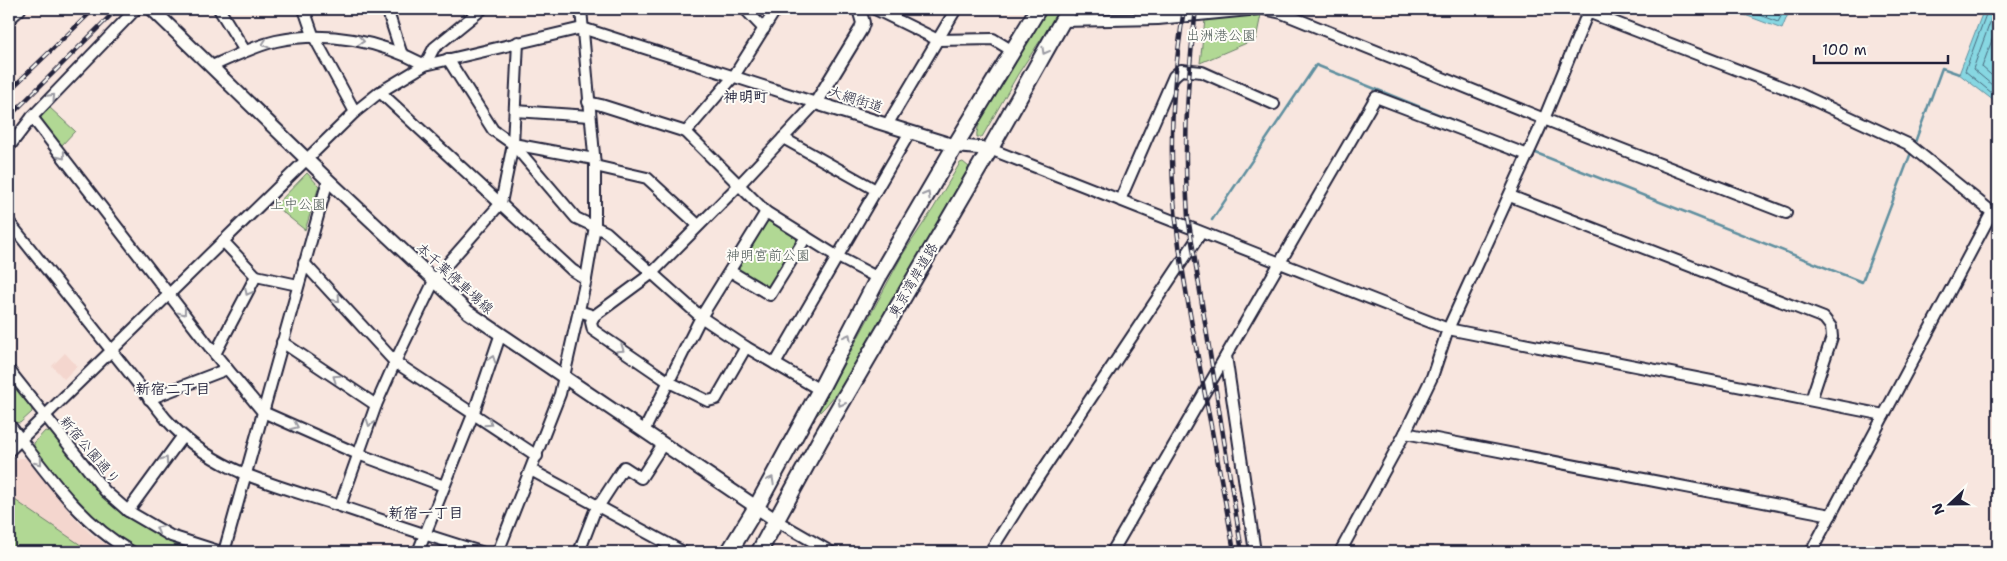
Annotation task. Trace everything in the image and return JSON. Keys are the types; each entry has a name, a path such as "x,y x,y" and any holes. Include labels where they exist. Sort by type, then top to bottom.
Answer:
{"highway":[{"path":"729,552 820,390 878,278 1038,9"},
{"name":"東京湾岸道路","path":"760,552 820,440 990,149 1065,15"}],"main road":[{"path":"9,18 18,9"},
{"name":"本千葉停車場線","path":"152,9 434,282 468,312 500,336 777,521"},
{"name":"大網街道","path":"860,11 863,23 861,29 816,102 955,146 990,149"}],"street":[{"path":"9,147 32,118 136,9"},
{"path":"219,9 245,51"},
{"path":"304,9 313,35 355,112"},
{"path":"387,9 401,52"},
{"path":"425,65 434,48 482,9"},
{"path":"498,552 537,456 565,378 595,226 595,162 588,102 581,9"},
{"path":"745,9 764,29"},
{"path":"686,132 734,76 776,9"},
{"path":"860,11 874,9 938,40 993,39 1012,50"},
{"path":"887,125 956,9"},
{"path":"1065,15 1158,19 1259,9"},
{"path":"1264,9 1282,13 1544,119 1786,213"},
{"path":"1340,552 1405,433 1432,376 1448,329 1544,119 1584,10 1800,94 1908,144 1995,215 1884,415 1811,552"},
{"path":"9,451 355,112 380,92 425,65 582,28 816,102 739,185 651,274 594,316 591,322 593,330 669,382 708,401 716,398 746,347"},
{"path":"212,66 245,51 276,41 313,35 370,42 401,52 425,65"},
{"path":"340,506 376,405 434,282 443,269 501,203 513,144 518,42"},
{"path":"448,59 493,130 513,144 576,218 606,232 701,317 746,347 820,390"},
{"path":"1120,200 1174,76 1181,70 1202,72 1274,104"},
{"path":"380,92 572,270 586,279"},
{"path":"1112,552 1376,97 1530,152"},
{"path":"588,102 686,132 766,212 838,257 878,278"},
{"path":"515,112 590,116"},
{"path":"32,118 215,354 263,412 358,454 444,486"},
{"path":"775,364 910,132"},
{"path":"783,138 876,190"},
{"path":"513,144 595,162 647,178 698,225"},
{"path":"990,149 1448,329 1884,415"},
{"path":"222,552 328,180"},
{"path":"1510,196 1824,318 1831,327 1832,337 1811,400"},
{"path":"644,431 701,317 766,212"},
{"path":"9,222 149,398 182,437 206,456 245,476 481,552"},
{"path":"990,552 1201,233"},
{"path":"730,271 770,295 806,237"},
{"path":"223,242 256,276 298,285"},
{"path":"304,263 395,362 474,412 537,456"},
{"path":"215,354 256,276"},
{"path":"579,311 594,316"},
{"path":"418,552 474,412 500,336"},
{"path":"282,342 376,405"},
{"path":"1226,356 1255,552"},
{"path":"149,398 227,369"},
{"name":"新宿公園通り","path":"9,370 105,492 128,512 171,536 222,552"},
{"path":"9,424 77,509 96,528 132,552"},
{"path":"1405,433 1831,515"},
{"path":"128,512 182,437"},
{"path":"579,552 594,514 624,467 640,478 663,444"},
{"path":"531,470 683,552"},
{"path":"777,521 831,552"}],"shaded area":[{"path":"65,353 77,366 64,379 52,366"},
{"path":"19,458 26,458 74,517 91,534 117,552 9,552 9,468"}],"green space":[{"path":"1047,9 1061,9 1018,74 982,137 977,137 978,128 994,94"},
{"name":"出洲港公園","path":"1262,10 1256,39 1200,63 1205,20"},
{"path":"49,107 75,131 61,146 41,120 41,115"},
{"path":"963,162 969,167 890,306 842,385 816,416 903,254 933,209 960,163"},
{"name":"上中公園","path":"307,173 319,186 305,230 275,206"},
{"name":"神明宮前公園","path":"771,219 799,237 801,241 770,289 766,290 737,271 737,268 765,222"},
{"path":"9,375 32,405 32,412 20,423 14,422 9,416"},
{"path":"45,431 52,432 104,495 208,552 141,552 123,542 89,515 34,449 34,443"},
{"path":"9,496 91,552 9,552"}],"water":[{"path":"1729,9 1790,9 1782,29"},
{"path":"1984,9 1998,9 1998,104 1959,74"}],"waterway":[{"path":"1212,220 1316,65 1507,142"},
{"path":"1914,145 1942,68 1959,74"},
{"path":"1531,151 1862,282 1912,150"}],"railway":[{"path":"9,91 94,9"},
{"path":"9,117 117,9"},
{"path":"1184,9 1173,103 1172,160 1174,199 1195,344 1234,552"},
{"path":"1196,9 1187,113 1188,217 1242,552"}],"district":[{"name":"神明町","path":"746,97"},
{"name":"新宿二丁目","path":"173,389"},
{"name":"新宿一丁目","path":"426,513"}]}
